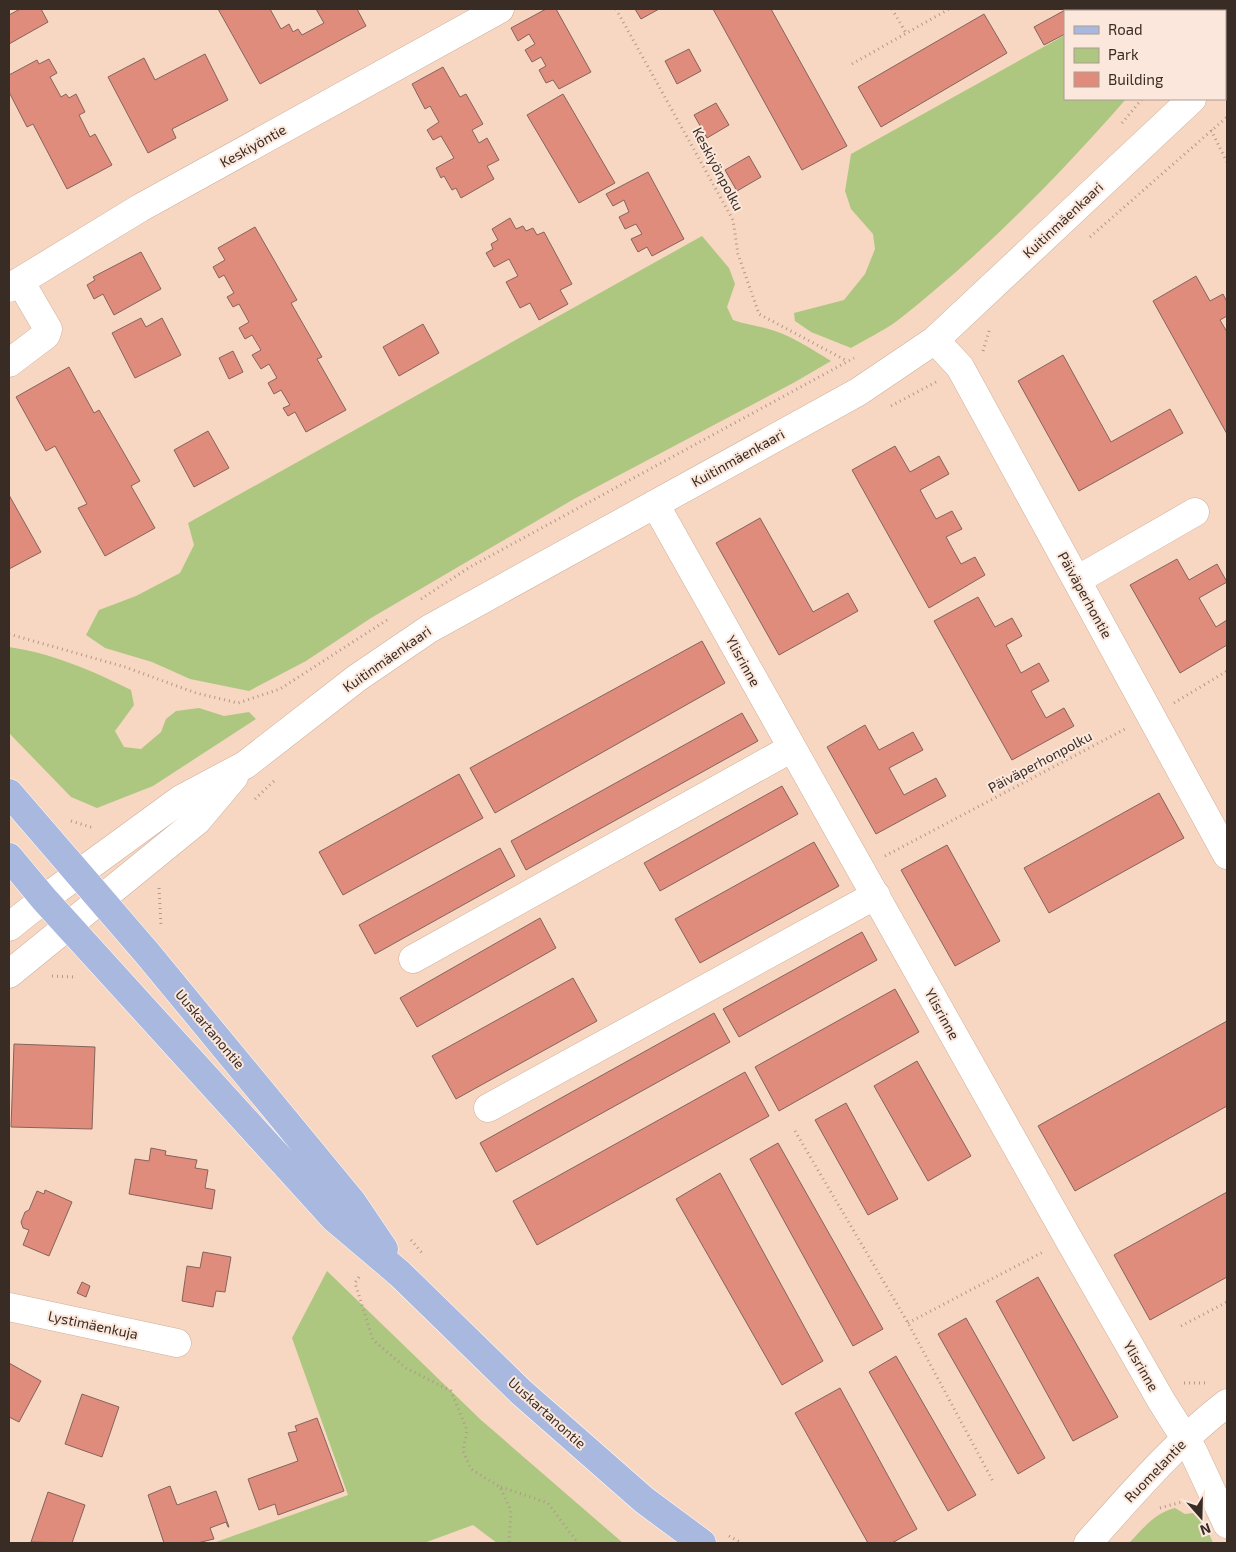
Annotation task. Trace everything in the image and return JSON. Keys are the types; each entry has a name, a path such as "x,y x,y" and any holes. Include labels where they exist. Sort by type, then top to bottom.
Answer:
{"main road":[{"name":"Uuskartanontie","path":"9,793 101,900 354,1203 400,1274"},
{"name":"Uuskartanontie","path":"9,857 44,899 334,1218 400,1274 529,1399 644,1500 714,1538"}],"street":[{"name":"Keskiyöntie","path":"14,284 140,208 500,9"},
{"name":"Kuitinmäenkaari","path":"9,927 78,873 181,799 245,765 357,678 429,629 858,392 935,340 1191,100"},
{"path":"9,363 46,335 48,329 14,284"},
{"name":"Päiväperhontie","path":"935,340 960,367 1227,855"},
{"name":"Ylisrinne","path":"655,504 1068,1238 1185,1439 1210,1486 1227,1524"},
{"path":"1077,580 1195,512"},
{"path":"413,959 792,748"},
{"name":"Kuitinmäenkaari","path":"9,974 139,869 196,820 245,765"},
{"path":"488,1108 876,895"},
{"name":"Lystimäenkuja","path":"9,1307 177,1343"},
{"name":"Ruomelantie","path":"1088,1543 1145,1479 1185,1439 1227,1403"}],"path":[{"name":"Keskiyönpolku","path":"616,9 733,220 738,254 759,314 848,362"},
{"path":"892,9 906,33"},
{"path":"852,64 948,9"},
{"path":"1118,128 1141,100"},
{"path":"1211,130 1227,162"},
{"path":"413,604 470,567 855,357"},
{"path":"9,634 125,667 196,693 238,702 280,689 397,614"},
{"name":"Päiväperhonpolku","path":"862,870 1151,716 1227,671"},
{"path":"66,819 96,828 117,846"},
{"path":"139,869 161,889 161,926 164,934"},
{"path":"795,1131 908,1323 994,1483"},
{"path":"406,1234 425,1256"},
{"path":"908,1323 1068,1238"},
{"path":"364,1270 355,1284 373,1340 406,1368 451,1391 467,1430 463,1451 471,1469 500,1487 548,1503 578,1543"},
{"path":"1181,1326 1227,1302"},
{"path":"1158,1508 1191,1499 1210,1486"},
{"path":"500,1487 511,1511 509,1543"},
{"path":"714,1538 742,1543"}],"green space":[{"path":"1064,36 1064,100 1125,100 1073,158 988,243 897,321 851,348 811,332 795,321 794,313 844,300 865,274 875,249 873,234 851,209 845,191 851,154"},
{"path":"702,236 729,268 735,284 727,307 733,320 770,329 782,334 804,344 831,361 574,499 371,618 306,661 249,691 190,679 152,662 105,648 86,635 99,610 136,596 180,573 194,545 188,523"},
{"path":"9,647 41,654 72,664 131,690 134,705 115,731 124,747 141,749 161,732 166,719 176,711 199,708 224,716 249,712 256,719 153,786 97,808 71,797 9,733"},
{"path":"327,1271 481,1420 623,1543 497,1543 473,1525 424,1543 213,1543 348,1495 292,1338"},
{"path":"1175,1508 1185,1514 1200,1512 1213,1543 1129,1543 1155,1518"}],"building":[{"path":"20,9 41,9 48,22 9,44 9,15"},
{"path":"218,9 270,9 281,29 289,24 293,32 298,29 302,35 324,23 316,9 357,9 366,26 260,84"},
{"path":"546,9 556,9 591,72 559,89 553,80 546,83 539,70 546,66 541,57 532,62 525,50 535,44 529,34 518,41 511,28"},
{"path":"635,9 659,9 641,19"},
{"path":"713,9 771,9 847,146 802,170"},
{"path":"1100,9 1100,10 1065,10"},
{"path":"1064,11 1064,35 1044,45 1034,27"},
{"path":"984,14 1007,53 881,127 858,87"},
{"path":"689,49 701,71 677,84 665,61"},
{"path":"205,54 228,100 172,129 176,138 148,153 108,77 144,58 155,80"},
{"path":"49,59 57,73 50,77 61,97 66,94 69,98 76,94 85,112 79,115 90,137 95,134 112,165 67,189 33,124 27,127 9,92 9,75 37,60 39,64"},
{"path":"443,67 460,97 466,94 483,124 472,130 479,143 487,138 499,160 487,166 494,179 461,198 456,188 452,190 444,176 441,178 436,168 454,158 441,136 433,140 427,130 439,122 430,106 425,109 412,84"},
{"path":"563,94 615,183 579,203 527,115"},
{"path":"716,103 729,125 707,138 694,115"},
{"path":"749,156 761,177 737,191 725,170"},
{"path":"648,172 684,239 652,256 647,247 638,252 631,239 642,234 636,224 625,229 619,217 629,212 624,200 613,206 606,194"},
{"path":"510,218 516,229 523,226 526,231 533,228 537,235 544,232 572,284 560,290 568,304 539,320 530,303 520,308 506,282 518,276 509,259 494,267 486,253 493,249 491,244 498,240 492,229"},
{"path":"255,227 297,300 291,303 322,357 317,359 346,410 306,432 295,412 288,416 283,408 290,405 281,390 274,394 268,383 277,378 269,364 261,369 252,355 261,350 252,335 245,339 239,328 249,322 239,304 233,307 227,297 234,293 224,275 219,278 213,267 225,260 218,248"},
{"path":"141,252 161,289 114,315 103,294 94,299 87,285 95,280 93,277"},
{"path":"1196,276 1210,301 1223,294 1227,302 1227,316 1220,320 1227,332 1227,434 1153,301"},
{"path":"141,318 146,327 162,318 181,355 135,378 112,333"},
{"path":"423,324 439,353 399,376 383,347"},
{"path":"233,351 243,372 229,379 219,358"},
{"path":"1063,355 1111,442 1170,409 1183,433 1079,491 1018,381"},
{"path":"69,367 94,413 99,410 140,481 131,486 155,528 105,556 78,508 87,504 55,446 46,451 16,397"},
{"path":"208,431 229,468 194,487 174,450"},
{"path":"895,446 910,472 939,456 949,474 920,490 936,519 952,511 962,529 946,537 961,564 975,557 985,575 929,608 852,470"},
{"path":"9,495 41,552 9,569"},
{"path":"760,518 813,612 848,593 858,611 779,655 716,543"},
{"path":"1177,559 1189,580 1217,564 1227,582 1199,598 1216,627 1227,620 1227,645 1180,673 1130,585"},
{"path":"978,597 995,627 1012,618 1022,636 1006,645 1021,673 1039,663 1049,681 1031,691 1046,718 1064,708 1074,726 1012,760 934,621"},
{"path":"702,641 725,683 495,813 470,768"},
{"path":"742,713 758,741 526,870 511,841"},
{"path":"865,725 879,750 913,732 923,750 889,768 904,795 936,778 946,796 876,834 827,747"},
{"path":"459,774 483,818 343,895 319,852"},
{"path":"782,786 798,814 660,891 644,863"},
{"path":"1159,793 1184,838 1049,913 1024,868"},
{"path":"814,842 839,886 700,963 675,919"},
{"path":"947,845 1000,941 955,966 901,870"},
{"path":"500,848 515,876 375,954 359,925"},
{"path":"540,918 556,948 417,1027 400,998"},
{"path":"862,932 877,960 739,1037 723,1009"},
{"path":"573,978 597,1021 456,1099 432,1056"},
{"path":"895,989 919,1032 779,1111 755,1067"},
{"path":"714,1013 730,1042 496,1172 480,1143"},
{"path":"1227,1021 1227,1106 1075,1191 1038,1126"},
{"path":"14,1044 95,1047 92,1129 11,1127"},
{"path":"917,1061 971,1156 928,1181 874,1086"},
{"path":"745,1072 769,1116 537,1245 513,1201"},
{"path":"846,1103 898,1199 868,1215 815,1120"},
{"path":"778,1143 883,1329 853,1346 750,1159"},
{"path":"151,1148 166,1151 165,1155 197,1160 195,1168 208,1170 205,1188 215,1190 212,1209 129,1194 135,1159 149,1161"},
{"path":"720,1173 823,1361 782,1385 676,1199"},
{"path":"45,1190 72,1202 49,1256 23,1245 29,1230 23,1228 21,1222 25,1212 29,1210 37,1191 44,1194"},
{"path":"1227,1192 1227,1277 1150,1320 1114,1255"},
{"path":"203,1252 231,1257 225,1292 216,1291 213,1307 182,1301 187,1266 200,1268"},
{"path":"1038,1277 1118,1417 1073,1441 996,1301"},
{"path":"82,1282 90,1286 86,1297 77,1293"},
{"path":"966,1318 1045,1458 1018,1474 938,1334"},
{"path":"896,1356 976,1495 948,1511 869,1372"},
{"path":"9,1363 41,1381 19,1422 9,1417"},
{"path":"840,1388 917,1529 892,1543 868,1543 795,1413"},
{"path":"82,1394 119,1407 102,1457 65,1444"},
{"path":"317,1418 344,1491 278,1515 275,1504 259,1510 248,1479 298,1461 288,1433 297,1431 295,1426"},
{"path":"170,1486 177,1505 216,1491 229,1527 226,1522 210,1528 214,1539 197,1543 164,1543 148,1495"},
{"path":"48,1492 85,1505 72,1543 31,1542"}]}
